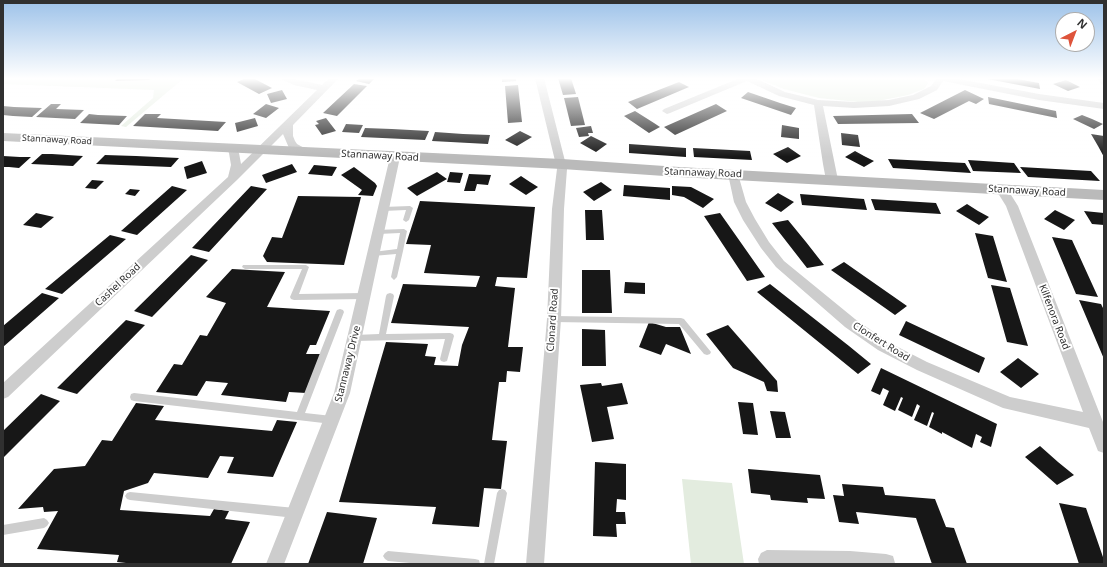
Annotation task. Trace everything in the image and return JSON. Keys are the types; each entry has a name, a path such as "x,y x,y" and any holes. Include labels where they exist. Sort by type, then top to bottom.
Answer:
{"street":[{"name":"Cashel Road","path":"3,392 233,178 307,104"},
{"name":"Clonard Road","path":"535,564 554,319 562,164 546,104"},
{"path":"667,111 683,104"},
{"path":"818,104 832,180"},
{"path":"844,104 873,104"},
{"path":"1093,104 1104,106"},
{"path":"288,125 288,136 290,141 293,146 302,151"},
{"name":"Stannaway Road","path":"3,137 562,164 679,172 1104,195"},
{"path":"231,148 234,153 236,165 233,178"},
{"name":"Stannaway Drive","path":"275,564 342,393 395,157"},
{"name":"Clonfert Road","path":"733,174 736,189 749,220 770,252 780,264 850,323 884,346 922,366 1008,403 1095,422"},
{"name":"Kilfenora Road","path":"1002,190 1012,206 1104,446"},
{"path":"768,564 767,559 886,563"}],"lane":[{"path":"383,209 410,208 406,220"},
{"path":"378,232 404,231 394,277"},
{"path":"373,254 400,251"},
{"path":"244,267 306,266 294,296 364,296"},
{"path":"382,337 390,296"},
{"path":"300,416 340,312"},
{"path":"554,319 681,321 707,352"},
{"path":"355,338 450,336 444,359"},
{"path":"134,397 332,420"},
{"path":"489,564 502,493"},
{"path":"130,496 295,513"},
{"path":"3,530 44,523"},
{"path":"388,556 475,564"}],"shaded area":[{"path":"146,104 153,104 126,127 121,126"},
{"path":"682,479 732,483 744,564 691,564"}],"building":[{"path":"50,104 61,104 56,109 84,110 75,119 36,117"},
{"path":"265,104 279,108 266,118 253,114"},
{"path":"332,104 349,104 337,116 323,113"},
{"path":"506,104 520,104 522,122 508,123"},
{"path":"566,104 580,104 585,125 571,126"},
{"path":"631,104 648,104 637,109"},
{"path":"715,104 727,111 675,135 664,127"},
{"path":"760,104 785,104 796,108 791,115"},
{"path":"937,104 962,104 934,119 920,113"},
{"path":"991,104 1024,104 1056,111 1057,118"},
{"path":"3,106 42,108 32,117 3,115"},
{"path":"635,111 660,127 649,133 624,116"},
{"path":"89,114 127,116 119,125 80,123"},
{"path":"145,114 161,114 157,118 226,122 218,131 133,126"},
{"path":"912,114 919,123 838,124 833,116"},
{"path":"1082,115 1103,124 1094,129 1073,119"},
{"path":"255,118 258,126 237,132 235,123"},
{"path":"326,118 336,131 322,135 315,125 319,124 316,121"},
{"path":"346,124 363,125 359,133 342,132"},
{"path":"782,125 799,128 799,139 781,137"},
{"path":"591,126 593,133 588,133 589,136 579,137 576,128"},
{"path":"365,128 429,131 425,140 361,137"},
{"path":"520,131 532,137 517,146 505,140"},
{"path":"435,132 490,135 488,144 432,141"},
{"path":"841,133 858,135 860,147 842,145"},
{"path":"1091,134 1104,136 1104,157 1098,146"},
{"path":"591,136 607,144 596,152 580,143"},
{"path":"629,144 686,148 686,157 629,153"},
{"path":"788,147 801,156 787,163 773,154"},
{"path":"693,148 750,151 752,160 694,157"},
{"path":"855,151 874,161 864,167 845,157"},
{"path":"42,154 83,156 73,166 31,164"},
{"path":"105,155 179,158 171,167 96,164"},
{"path":"3,156 31,157 19,168 3,167"},
{"path":"888,159 965,163 971,173 893,168"},
{"path":"968,160 1014,163 1021,173 973,171"},
{"path":"202,161 207,173 187,179 184,167"},
{"path":"292,164 297,172 266,183 262,175"},
{"path":"314,165 337,167 332,176 308,174"},
{"path":"354,167 377,186 373,196 358,195 362,190 341,175"},
{"path":"1020,167 1091,171 1100,181 1028,177"},
{"path":"437,172 447,179 417,196 407,188"},
{"path":"450,172 463,173 460,183 447,182"},
{"path":"469,174 491,175 488,185 477,184 475,191 464,191"},
{"path":"521,176 538,187 526,195 509,184"},
{"path":"92,180 104,181 96,189 85,188"},
{"path":"601,182 612,190 594,201 583,192"},
{"path":"624,185 670,188 670,200 623,196"},
{"path":"172,186 187,190 137,235 121,231"},
{"path":"251,186 267,189 209,252 192,248"},
{"path":"672,186 691,187 714,199 703,208 684,197 672,195"},
{"path":"130,189 140,190 135,196 125,194"},
{"path":"778,193 794,202 781,212 765,203"},
{"path":"800,194 864,199 867,210 802,205"},
{"path":"298,196 361,197 344,265 267,262 263,256 272,237 282,238"},
{"path":"871,199 936,203 941,214 875,210"},
{"path":"420,201 535,207 527,278 497,277 495,286 515,288 508,347 523,347 520,372 507,371 506,382 499,382 492,440 507,441 501,489 484,488 479,527 432,524 436,507 339,502 386,342 428,344 425,356 436,357 434,365 458,366 462,345 469,327 391,323 403,284 476,287 480,276 424,273 431,245 406,244"},
{"path":"967,204 989,217 979,225 956,211"},
{"path":"585,210 602,210 604,240 586,240"},
{"path":"1055,210 1075,220 1064,230 1044,219"},
{"path":"1084,211 1104,213 1104,225 1092,224"},
{"path":"36,213 54,217 41,228 23,225"},
{"path":"720,213 765,277 747,281 704,216"},
{"path":"788,220 824,265 807,268 772,223"},
{"path":"975,233 993,236 1007,282 988,278"},
{"path":"110,235 126,239 62,294 45,289"},
{"path":"1052,237 1072,240 1098,297 1076,294"},
{"path":"191,255 208,260 152,317 134,311"},
{"path":"844,262 907,306 895,315 831,270"},
{"path":"232,269 285,272 267,307 330,311 316,345 310,345 306,354 324,354 306,393 289,392 286,402 221,395 228,383 206,381 197,396 156,392 174,364 182,365 200,335 207,336 226,303 206,297"},
{"path":"582,270 610,270 612,313 582,313"},
{"path":"625,282 645,283 645,294 624,293"},
{"path":"770,284 871,364 858,374 757,292"},
{"path":"991,285 1010,288 1028,346 1007,342"},
{"path":"42,293 59,298 3,347 3,326"},
{"path":"1079,300 1101,304 1104,310 1104,359"},
{"path":"126,320 145,325 77,394 57,388"},
{"path":"906,321 985,358 979,373 899,335"},
{"path":"649,322 666,327 680,327 691,354 666,344 661,355 639,347"},
{"path":"728,325 777,381 778,392 767,391 764,382 733,368 706,334"},
{"path":"582,329 605,330 606,366 582,366"},
{"path":"1018,358 1039,374 1021,388 1000,372"},
{"path":"881,368 997,424 991,447 980,442 982,437 976,434 972,448 942,432 942,434 929,427 934,413 932,412 927,426 914,420 920,406 917,404 912,417 898,410 903,398 901,397 895,411 883,405 889,391 883,388 880,395 871,391"},
{"path":"601,383 602,386 622,383 628,404 607,407 614,439 592,442 580,385"},
{"path":"41,394 60,401 3,458 3,431"},
{"path":"738,402 753,403 758,435 743,434"},
{"path":"136,403 164,406 155,420 272,431 277,420 297,422 273,477 227,473 234,457 220,456 208,478 154,473 148,483 124,491 120,510 210,516 214,509 229,511 225,519 250,522 231,564 135,564 117,562 119,555 37,549 58,511 44,512 43,507 18,509 54,469 85,466 102,440 112,441"},
{"path":"770,411 785,412 791,438 776,438"},
{"path":"1040,446 1074,475 1057,485 1025,457"},
{"path":"595,462 626,464 626,500 617,499 616,512 625,512 626,524 616,524 617,537 593,536"},
{"path":"748,469 820,475 825,499 807,498 808,503 771,500 770,495 751,493"},
{"path":"842,484 883,487 885,495 935,499 946,527 954,528 967,564 932,564 916,518 856,512 859,524 839,522 833,495 844,496"},
{"path":"1059,503 1086,508 1104,560 1104,564 1079,564"},
{"path":"327,512 377,518 363,564 308,564"}]}
